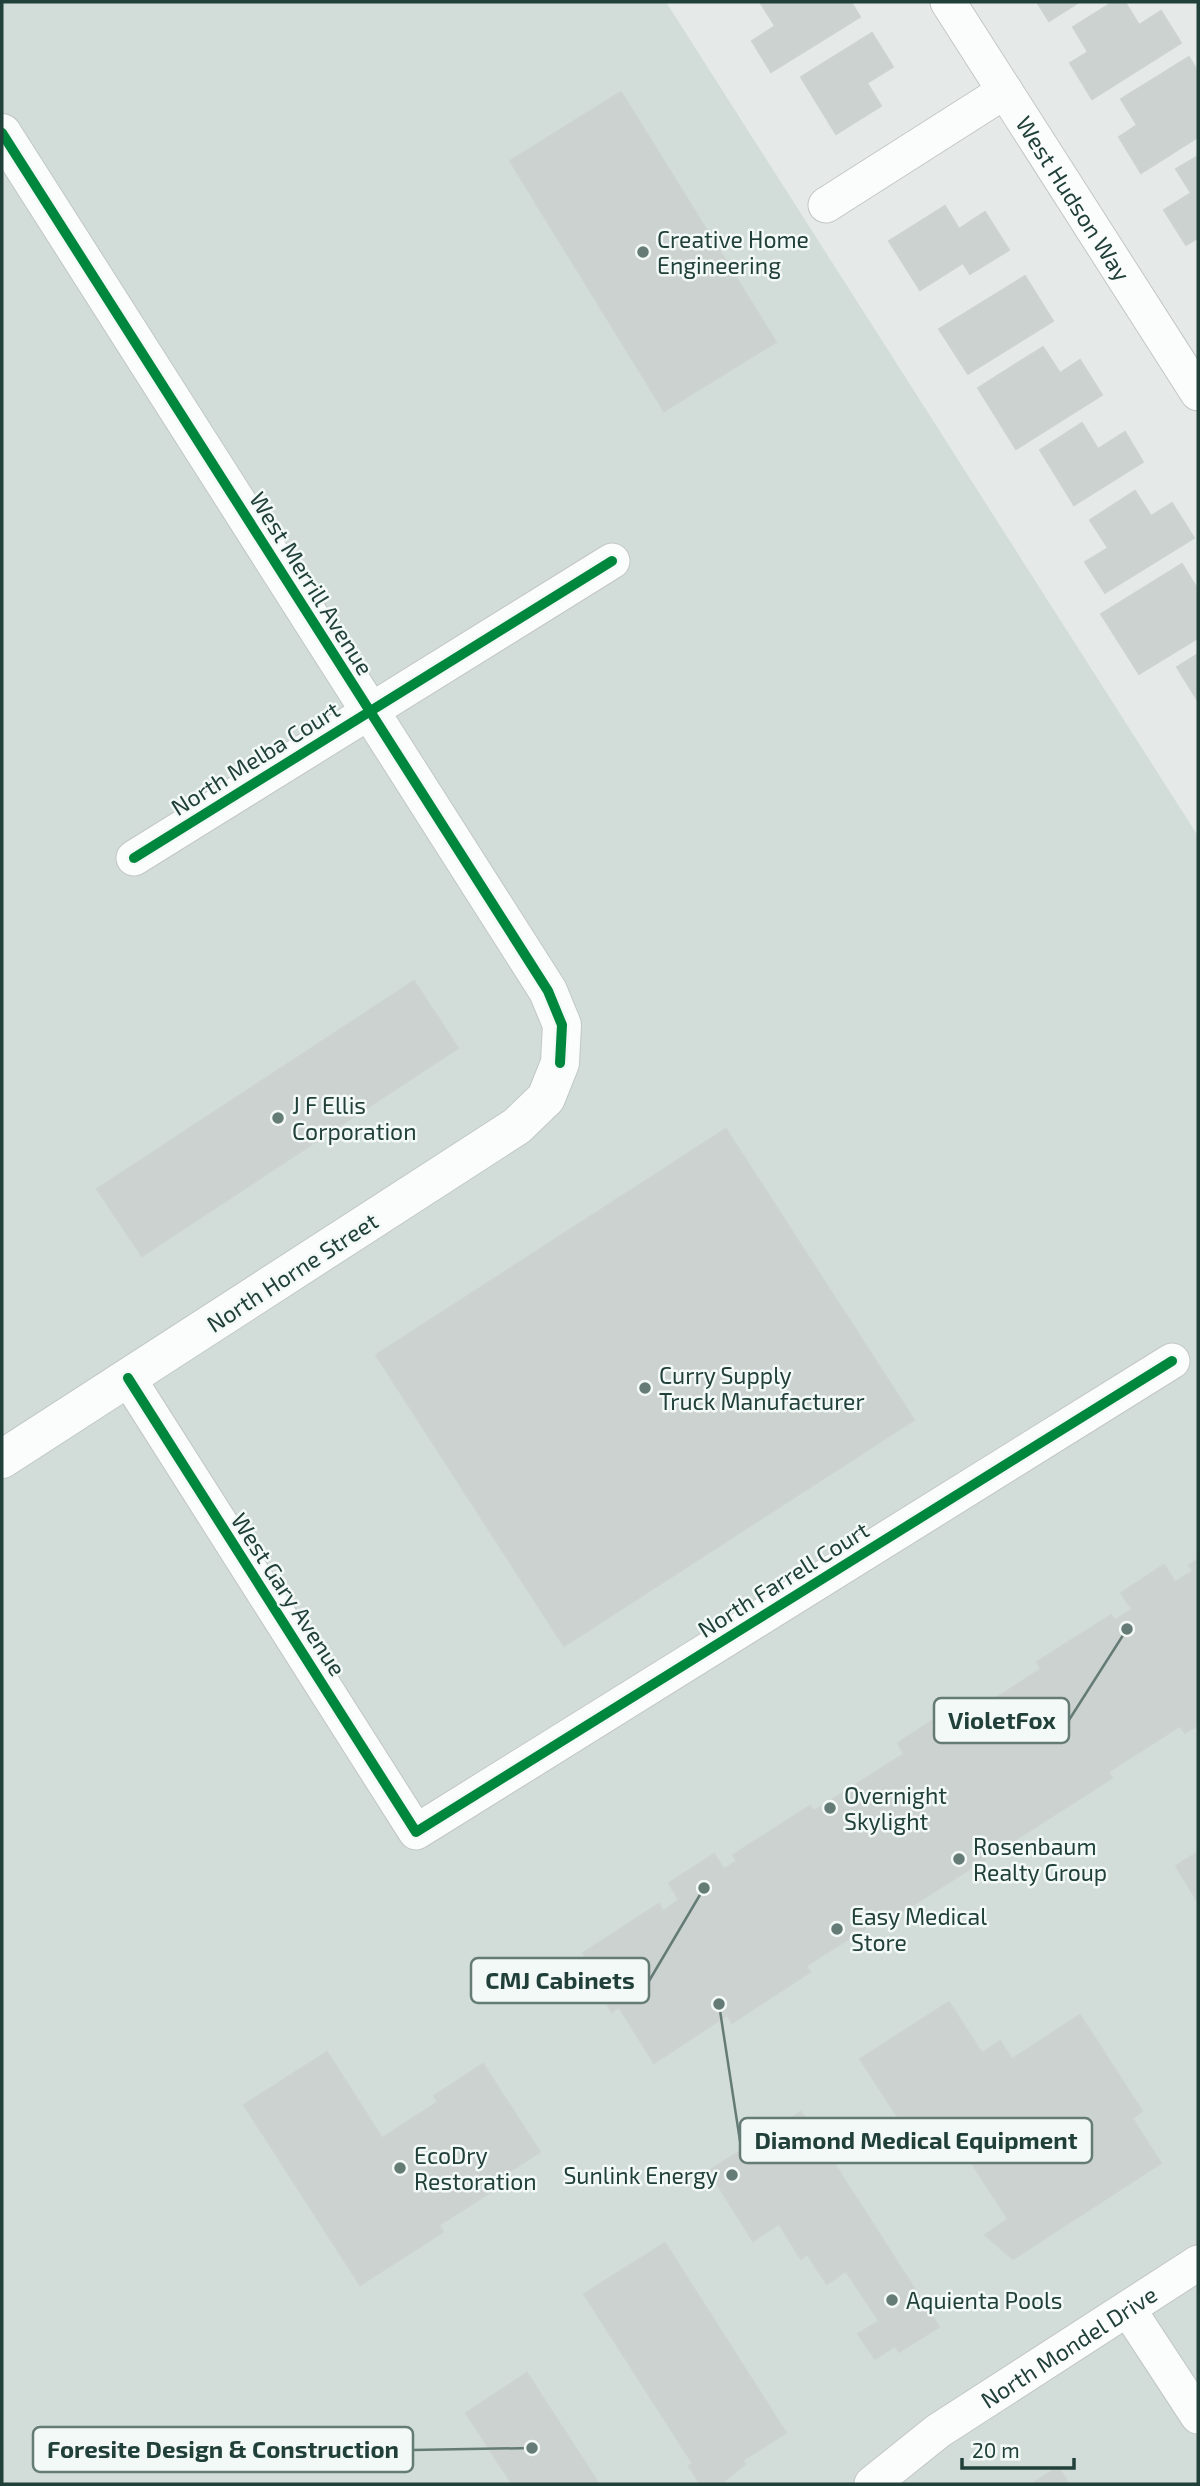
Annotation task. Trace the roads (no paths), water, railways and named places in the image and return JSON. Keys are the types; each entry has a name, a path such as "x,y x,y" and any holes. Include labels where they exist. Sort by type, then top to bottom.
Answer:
{"street":[{"name":"West Hudson Way","path":"948,2 1198,393"},
{"path":"827,205 1005,91"},
{"name":"West Merrill Avenue","path":"2,133 548,991 562,1025 560,1063"},
{"name":"North Melba Court","path":"134,858 612,561"},
{"name":"North Horne Street","path":"2,1460 517,1126 546,1098 560,1063"},
{"name":"North Farrell Court","path":"416,1832 1172,1361"},
{"name":"West Gary Avenue","path":"128,1378 416,1832"},
{"name":"North Mondel Drive","path":"872,2484 937,2431 1198,2263"},
{"path":"1128,2308 1198,2416"}],"place":[{"name":"Creative Home Engineering","path":"643,252"},
{"name":"J F Ellis Corporation","path":"278,1118"},
{"name":"Curry Supply Truck Manufacturer","path":"645,1388"},
{"name":"VioletFox","path":"1127,1629"},
{"name":"Overnight Skylight","path":"830,1808"},
{"name":"Rosenbaum Realty Group","path":"959,1859"},
{"name":"CMJ Cabinets","path":"704,1888"},
{"name":"Easy Medical Store","path":"837,1929"},
{"name":"Diamond Medical Equipment","path":"719,2004"},
{"name":"EcoDry Restoration","path":"400,2168"},
{"name":"Sunlink Energy","path":"732,2175"},
{"name":"Aquienta Pools","path":"892,2300"},
{"name":"Foresite Design & Construction","path":"532,2448"}]}
